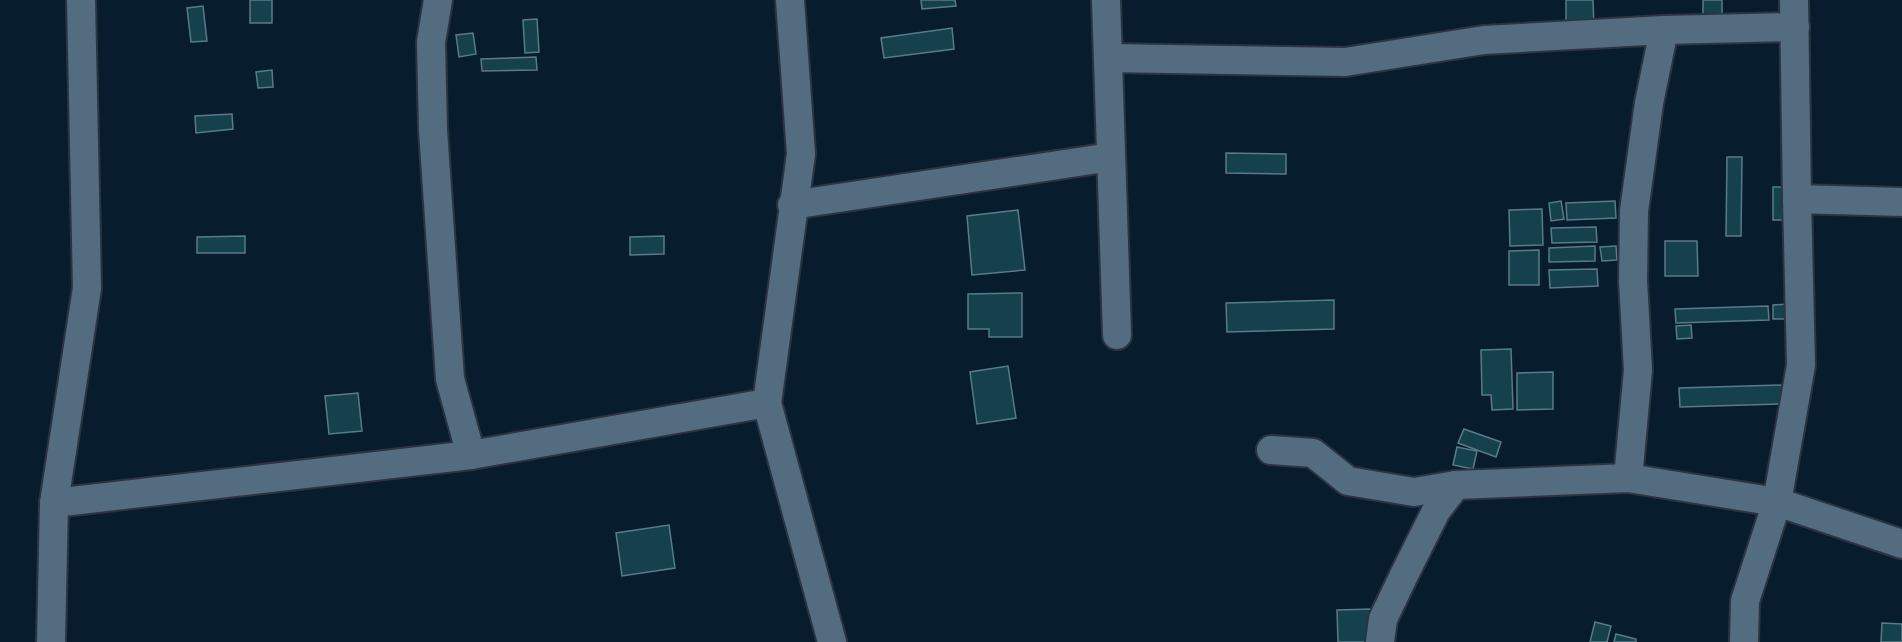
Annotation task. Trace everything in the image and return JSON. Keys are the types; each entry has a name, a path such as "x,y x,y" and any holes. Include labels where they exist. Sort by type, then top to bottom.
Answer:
{"street":[{"path":"51,642 54,503 87,288 81,0"},
{"path":"438,0 432,42 433,130 450,379 471,455"},
{"path":"790,0 801,154 792,205 767,403 832,642"},
{"path":"1106,0 1117,335"},
{"path":"1108,58 1345,62 1484,40 1664,30 1794,13 1801,365 1777,502 1745,601 1744,642"},
{"path":"1628,478 1638,370 1633,281 1634,211 1649,103 1664,30"},
{"path":"792,205 1111,157"},
{"path":"1797,199 1902,202"},
{"path":"54,503 471,455 767,403"},
{"path":"1271,450 1313,453 1348,481 1414,492 1456,485 1628,478 1777,502 1902,544"},
{"path":"1380,642 1383,619 1405,573 1436,511 1456,485"}],"building":[{"path":"250,0 272,0 272,23 250,23"},
{"path":"921,0 955,0 956,6 922,9"},
{"path":"1566,0 1593,0 1594,27 1566,27"},
{"path":"1703,0 1722,0 1722,22 1703,21"},
{"path":"203,6 207,41 191,42 187,8"},
{"path":"537,19 539,52 525,53 523,20"},
{"path":"952,28 954,49 884,58 881,38"},
{"path":"473,33 476,54 459,57 456,35"},
{"path":"536,57 537,70 482,71 481,59"},
{"path":"272,70 273,87 258,88 256,72"},
{"path":"232,114 233,129 196,133 195,116"},
{"path":"1226,153 1286,154 1286,174 1226,173"},
{"path":"1727,157 1742,157 1741,236 1726,236"},
{"path":"1773,187 1787,187 1786,220 1773,220"},
{"path":"1561,201 1564,219 1551,221 1549,203"},
{"path":"1615,201 1616,218 1567,220 1566,203"},
{"path":"1542,209 1543,245 1510,246 1509,210"},
{"path":"1018,210 1025,270 972,275 967,216"},
{"path":"1596,227 1597,242 1552,243 1551,228"},
{"path":"245,236 245,253 197,253 197,237"},
{"path":"664,236 664,254 630,255 630,237"},
{"path":"1665,241 1697,241 1698,276 1665,276"},
{"path":"1595,246 1595,261 1549,262 1549,248"},
{"path":"1616,246 1617,260 1602,261 1600,247"},
{"path":"1539,250 1539,285 1509,285 1509,251"},
{"path":"1597,269 1598,286 1550,288 1549,270"},
{"path":"1022,293 1022,337 989,337 989,329 968,329 968,294"},
{"path":"1334,300 1334,329 1227,332 1226,303"},
{"path":"1787,304 1787,319 1773,319 1773,305"},
{"path":"1768,306 1769,320 1676,323 1675,309"},
{"path":"1691,325 1692,338 1677,339 1676,326"},
{"path":"1511,349 1513,409 1492,410 1491,395 1482,395 1481,350"},
{"path":"1008,366 1016,418 977,424 970,372"},
{"path":"1553,372 1553,409 1517,410 1517,373"},
{"path":"1783,385 1784,404 1680,407 1679,388"},
{"path":"358,393 362,431 329,434 325,396"},
{"path":"1464,429 1501,442 1496,457 1458,443"},
{"path":"1457,447 1477,451 1473,469 1453,465"},
{"path":"669,525 675,568 622,576 616,533"},
{"path":"1371,609 1372,642 1338,642 1337,610"},
{"path":"1595,622 1611,626 1607,642 1590,642"},
{"path":"1882,623 1902,624 1902,642 1881,642"},
{"path":"1616,634 1636,639 1636,642 1614,642"}]}
